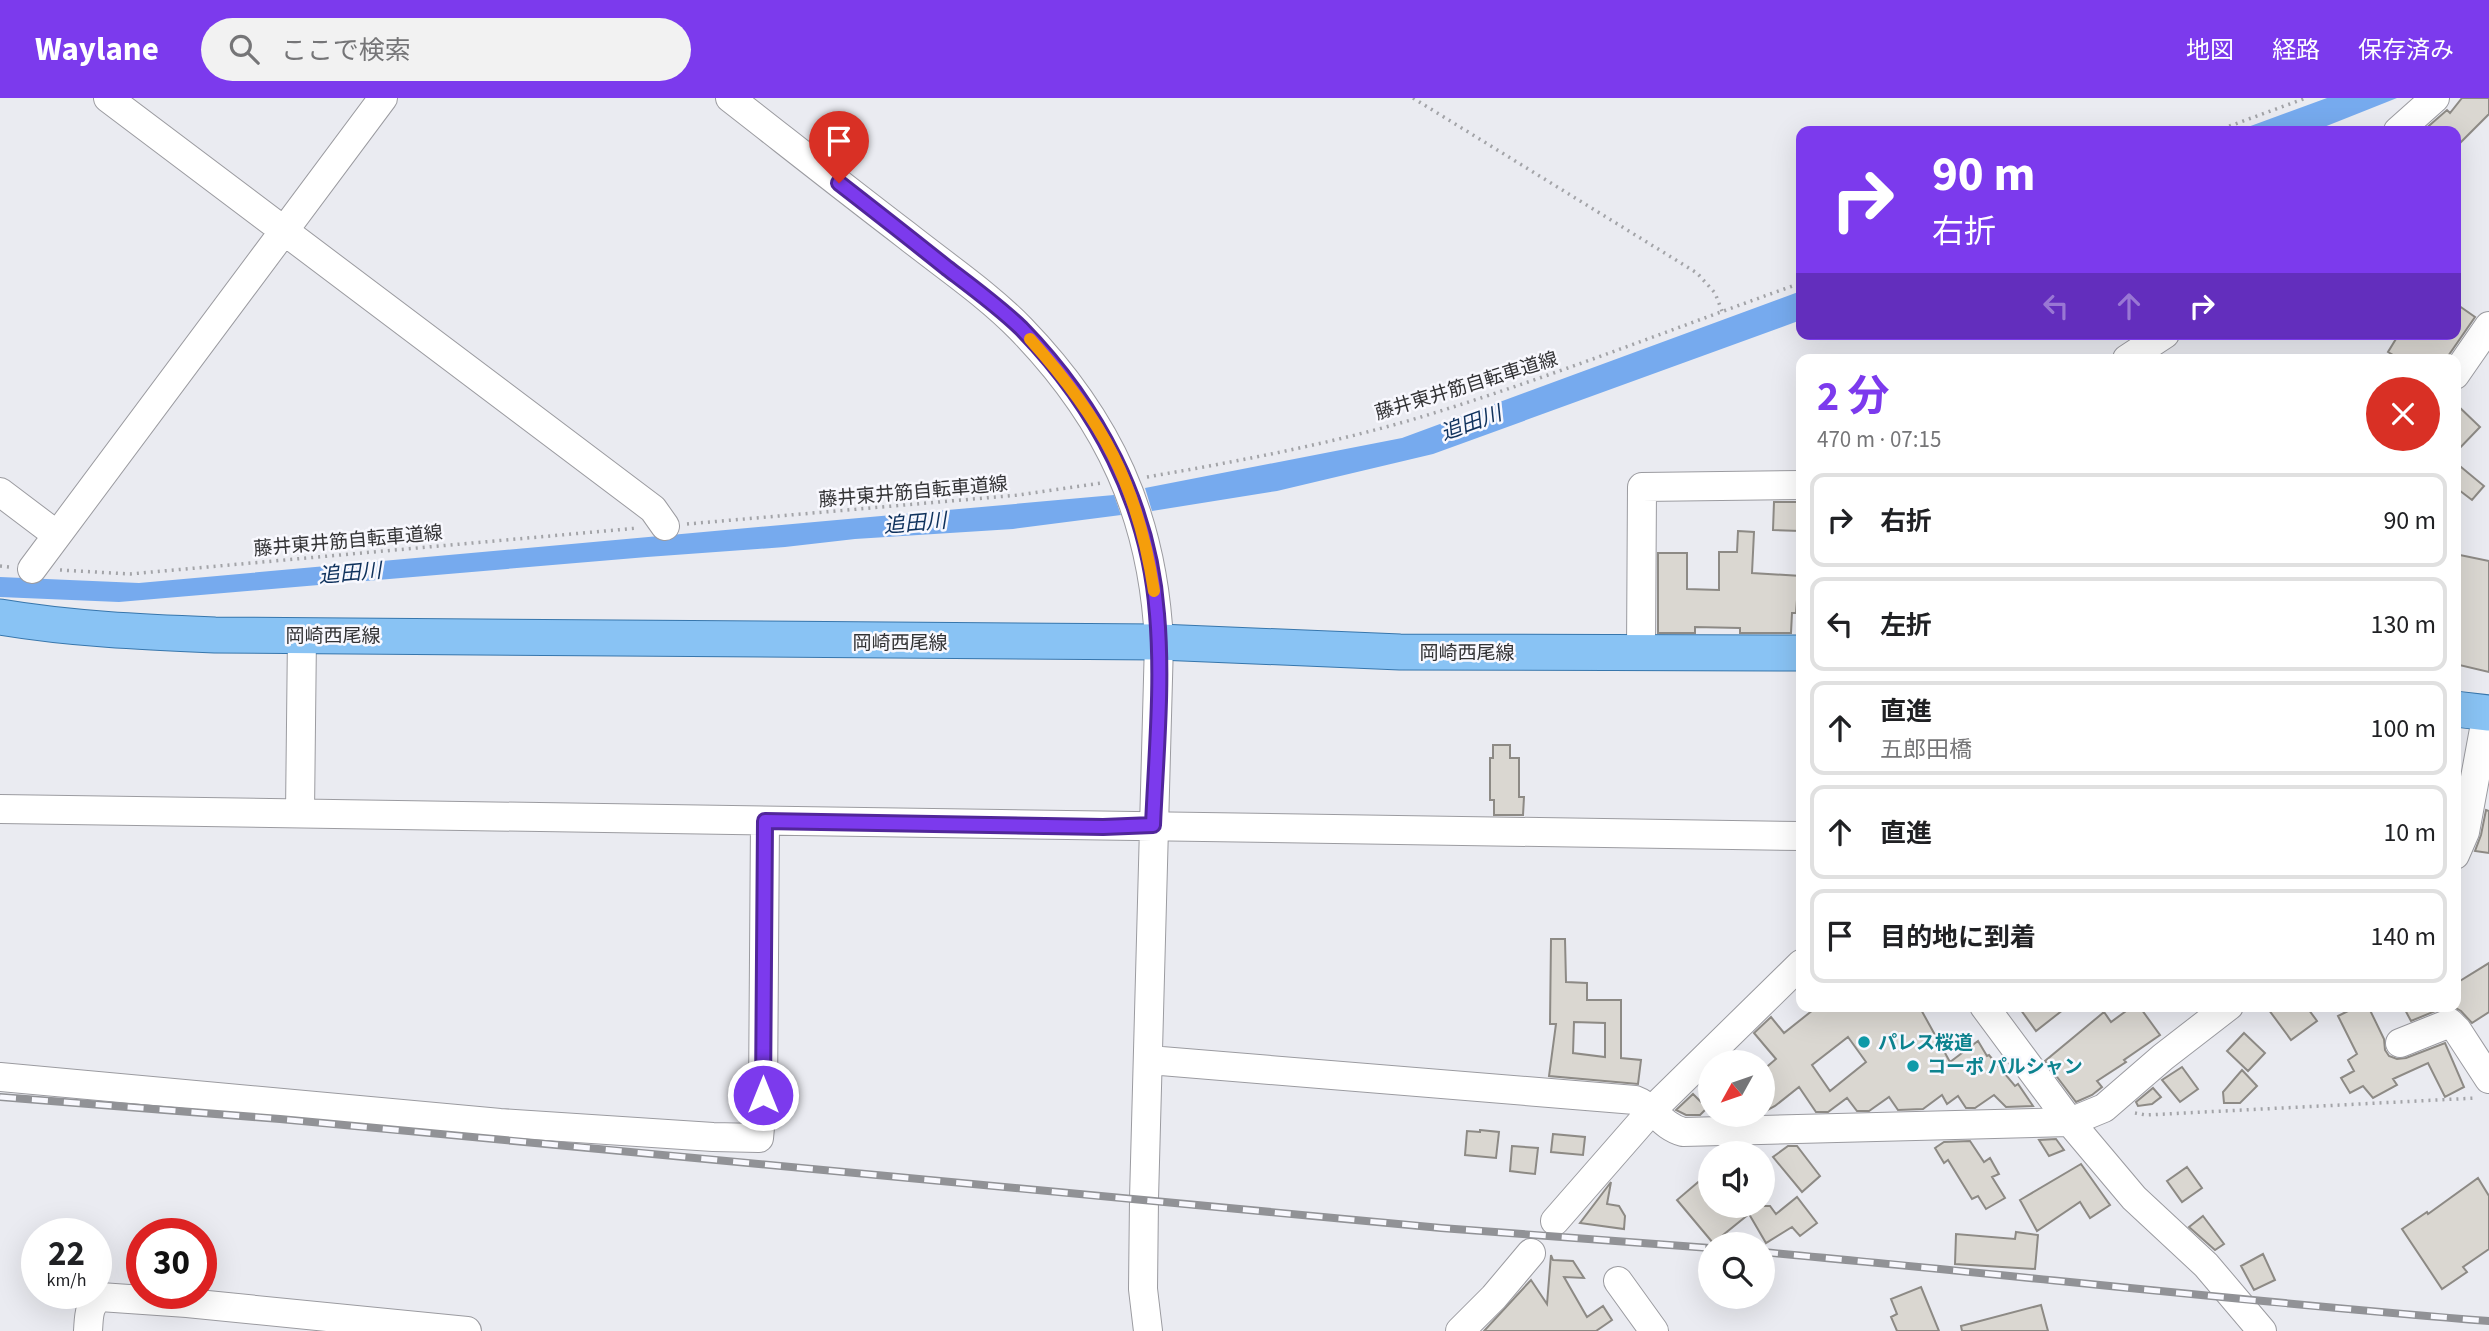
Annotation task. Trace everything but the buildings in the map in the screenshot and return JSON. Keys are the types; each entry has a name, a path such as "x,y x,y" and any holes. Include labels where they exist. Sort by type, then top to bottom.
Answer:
{"main road":[{"name":"岡崎西尾線","path":"0,617 128,632 215,635 834,642 1159,642 1400,652 1796,653"}],"street":[{"path":"108,98 653,509 665,526"},
{"path":"32,569 383,98"},
{"path":"730,98 1020,328 1091,415 1126,481 1139,518 1156,601 1159,642 1143,1289 1148,1331"},
{"path":"2404,126 2435,98"},
{"path":"2461,366 2489,326"},
{"path":"2135,354 2156,340"},
{"path":"1641,651 1642,487 1796,485"},
{"path":"0,492 57,535"},
{"path":"300,813 302,635"},
{"path":"2461,841 2465,832 2477,712"},
{"path":"0,809 1796,836"},
{"path":"0,1077 500,1123 759,1138 763,1095 765,821"},
{"path":"1555,1221 1651,1110 1796,969"},
{"path":"1988,1012 2070,1122 2134,1198 2206,1265 2262,1331"},
{"path":"1149,1060 1626,1099 1641,1102 1665,1125 1683,1132 2070,1122 2104,1108 2221,1012"},
{"path":"2400,1043 2450,1023 2489,1079"},
{"path":"1460,1331 1494,1297 1531,1253"},
{"path":"1618,1281 1654,1331"},
{"path":"88,1331 90,1311 100,1297 187,1303 390,1327 467,1331"}],"path":[{"path":"1413,98 1697,273 1715,293 1722,311"},
{"path":"2230,126 2306,98"},
{"name":"藤井東井筋自転車道線","path":"0,566 130,574 1006,497 1126,481 1272,454 1418,418 1525,384 1796,285"},
{"path":"2104,1108 2146,1115 2489,1098"}],"water":[{"path":"2327,98 2397,98 2327,126 2251,126"},
{"name":"追田川","path":"1796,293 1796,322 1433,454 1277,491 1152,511 1145,488 1402,438"},
{"name":"追田川","path":"1114,495 1121,515 1013,529 855,539 119,602 0,597 0,577 139,583"}],"railway":[{"path":"0,1097 280,1119 1441,1228 1698,1247"},
{"path":"1775,1253 2489,1321"}],"slow traffic":[{"path":"1030,339 1071,387 1108,444 1127,483 1139,518 1154,591"}],"place":[{"name":"パレス桜道","path":"1864,1042"},
{"name":"コーポ パルシャン","path":"1913,1066"}],"route":[{"path":"763,1095 765,821 1103,827 1153,825 1159,642 1157,610 1139,518 1127,483 1108,444 1071,387 1020,328 839,183"}]}
